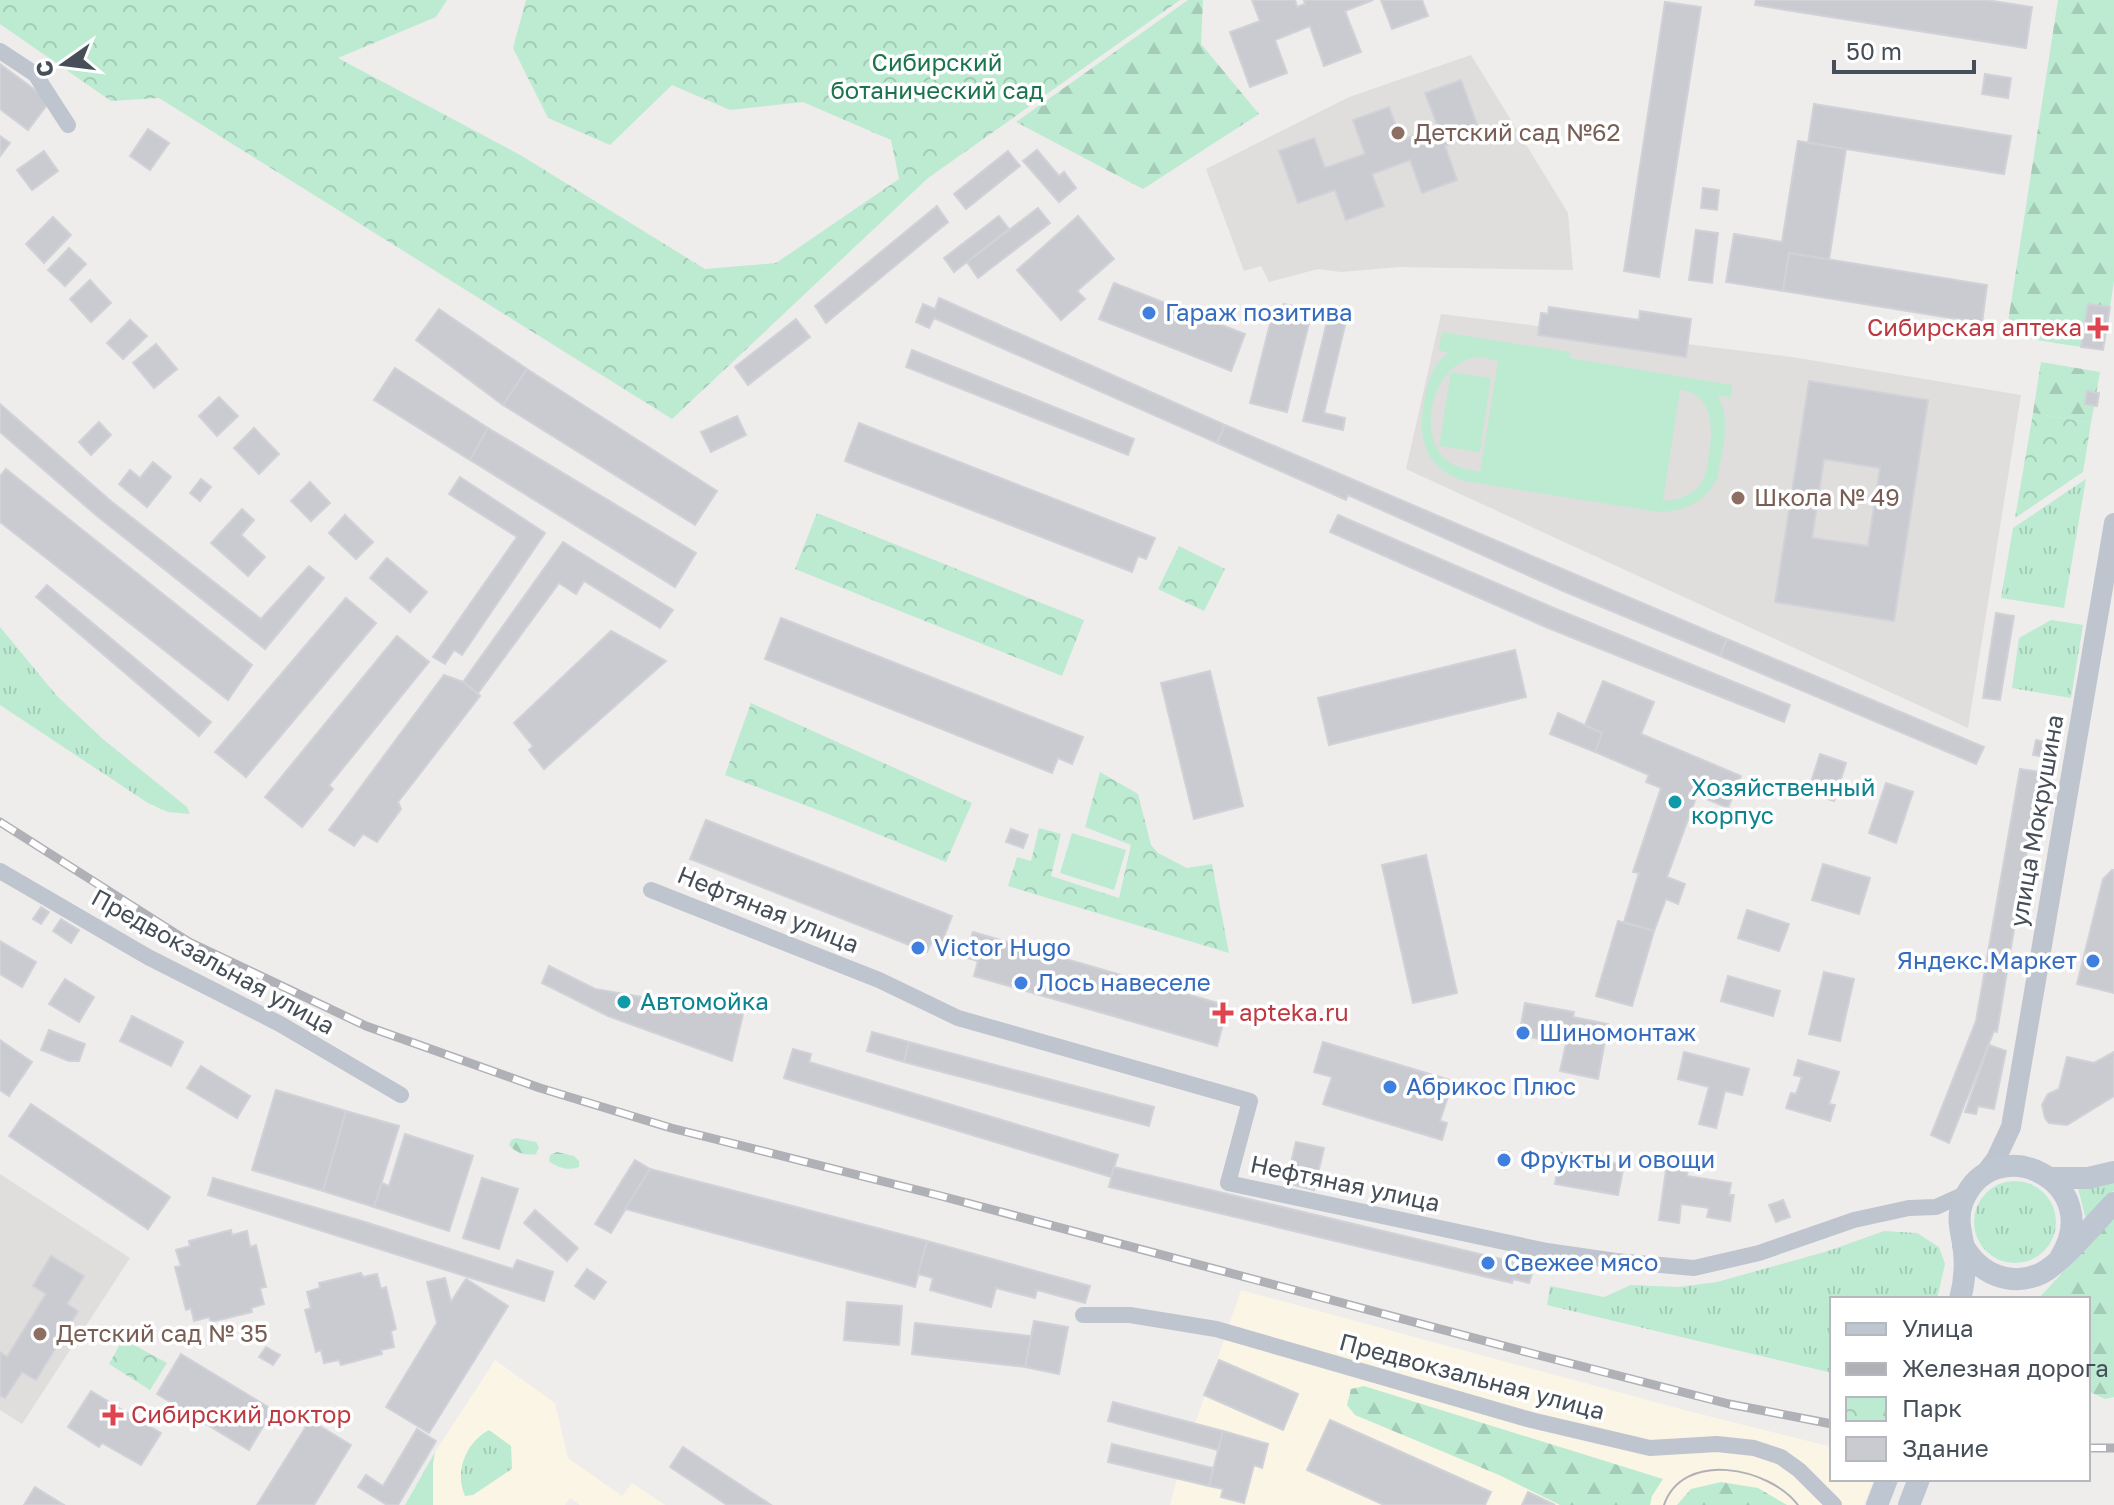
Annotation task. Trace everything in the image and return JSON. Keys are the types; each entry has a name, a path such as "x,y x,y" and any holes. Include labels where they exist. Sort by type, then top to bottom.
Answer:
{"main road":[{"path":"1960,1297 1964,1267 1960,1211 1967,1193 1983,1176 2010,1166 2043,1174 2088,1178 2114,1172"},
{"path":"1961,1238 1969,1256 1991,1274 2026,1278 2051,1265 2070,1237 2072,1224 2064,1194 2043,1174"},
{"path":"2012,1297 2051,1265 2114,1203"},
{"path":"1877,1505 1886,1481"},
{"path":"1909,1505 1918,1481"}],"street":[{"path":"0,51 35,74 68,125"},
{"name":"улица Мокрушина","path":"1983,1176 1996,1159 2011,1127 2114,523"},
{"name":"Предвокзальная улица","path":"0,871 148,957 280,1024 401,1095"},
{"name":"Нефтяная улица","path":"651,890 879,980 958,1018 1250,1101 1228,1183 1547,1251 1694,1268 1759,1253 1854,1220 1948,1203 1967,1193"},
{"path":"2011,1127 2018,1150 2043,1174"},
{"path":"1922,1209 1948,1222 1961,1238"},
{"name":"Предвокзальная улица","path":"1083,1315 1130,1315 1216,1329 1531,1420 1650,1448 1717,1444 1754,1448 1781,1457 1799,1470 1834,1505"}],"shaded area":[{"name":"Детский сад №62","path":"1471,55 1568,213 1573,270 1399,267 1341,272 1318,269 1269,282 1261,266 1244,271 1206,169 1349,97"},
{"name":"Школа № 49","path":"1441,314 1792,357 2021,395 1968,728 1406,469"},
{"name":"Детский сад № 35","path":"0,1174 130,1258 22,1424 0,1410"},
{"path":"1241,1290 1830,1446 1830,1481 1873,1481 1864,1505 1170,1505 1177,1478 1209,1485 1223,1432 1195,1424"},
{"path":"495,1360 555,1403 568,1458 622,1496 632,1483 665,1505 580,1505 570,1498 565,1505 405,1505 435,1452"}],"green space":[{"name":"Сибирский ботанический сад","path":"0,0 447,0 436,17 338,58 522,156 705,269 776,263 899,179 891,140 803,102 730,110 672,85 610,145 548,118 513,48 526,0 1180,0 928,178 672,419 159,98 111,101 0,24"},
{"path":"1188,0 1203,0 1201,44 1259,114 1143,189 1016,122"},
{"path":"2058,0 2114,0 2114,281 2110,307 2088,304 2081,347 2006,335"},
{"path":"1442,332 1570,352 1570,358 1732,385 1731,397 1718,396 1725,427 1717,479 1706,494 1693,504 1659,512 1463,481 1449,475 1431,458 1423,436 1428,384 1435,367 1449,353 1438,350","holes":["1480,357 1498,361 1480,472 1445,459 1431,431 1434,398 1441,383 1451,370 1464,361","1680,390 1691,393 1705,405 1711,433 1708,463 1703,481 1693,491 1682,498 1663,501"]},
{"path":"2041,362 2100,372 2091,423 2033,413"},
{"path":"1451,372 1491,378 1480,452 1439,446"},
{"path":"2033,413 2091,423 2083,472 2015,518"},
{"path":"2086,479 2064,608 2001,598 2013,528"},
{"path":"817,513 1084,620 1062,676 795,569"},
{"path":"1179,546 1225,569 1204,611 1158,589"},
{"path":"2051,620 2083,625 2071,698 2012,688 2019,638"},
{"path":"0,627 57,696 104,740 187,807 190,814 168,812 148,803 0,705"},
{"path":"751,703 972,803 946,862 725,775"},
{"path":"1100,772 1138,794 1151,845 1158,853 1187,868 1212,864 1229,953 1008,886 1017,857 1031,861 1039,828 1061,834 1051,876 1119,898 1131,845 1085,827"},
{"path":"1072,833 1126,850 1114,890 1060,873"},
{"path":"511,1140 536,1142 539,1147 536,1154 521,1153 512,1148 509,1145"},
{"path":"557,1152 574,1156 579,1161 579,1167 567,1169 549,1161 550,1155"},
{"path":"2007,1181 2023,1181 2038,1188 2049,1199 2056,1222 2053,1238 2044,1251 2023,1263 2007,1263 1992,1256 1981,1245 1974,1230 1974,1214 1981,1199 1992,1188"},
{"path":"2114,1181 2114,1191 2086,1220 2078,1188 2099,1187"},
{"path":"2114,1217 2114,1397 2105,1399 2090,1392 2090,1297 2040,1297"},
{"path":"1884,1231 1917,1233 1939,1247 1945,1264 1937,1297 1830,1297 1830,1373 1547,1305 1550,1286 1604,1297 1631,1285 1678,1287 1717,1282 1828,1251"},
{"path":"123,1339 167,1363 150,1390 109,1364"},
{"path":"1364,1386 1663,1479 1650,1505 1560,1505 1499,1475 1355,1415 1347,1405 1351,1389"},
{"path":"489,1430 511,1446 512,1469 473,1495 465,1496 461,1477 464,1458 474,1442"},
{"path":"435,1452 433,1505 405,1505"},
{"path":"1721,1482 1758,1488 1787,1505 1677,1505 1691,1489"}],"building":[{"path":"1252,0 1295,0 1297,7 1305,4 1304,0 1373,0 1345,11 1361,52 1324,66 1310,26 1275,40 1287,73 1250,87 1230,32 1260,21"},
{"path":"1381,0 1422,0 1428,16 1392,29"},
{"path":"1756,0 1986,0 2032,7 2026,48 1755,5"},
{"path":"1665,2 1701,7 1659,277 1624,271"},
{"path":"0,64 50,101 28,130 0,109"},
{"path":"1985,74 2011,78 2008,98 1982,94"},
{"path":"1461,80 1480,133 1445,146 1457,180 1422,193 1410,160 1372,174 1384,206 1346,220 1335,190 1298,203 1279,151 1314,138 1325,168 1365,154 1353,120 1389,107 1401,140 1438,127 1425,93"},
{"path":"1814,104 2011,136 2004,174 1808,143"},
{"path":"148,129 169,143 150,170 130,156"},
{"path":"0,136 10,143 0,156"},
{"path":"1798,141 1846,149 1829,260 1789,253 1783,291 1726,282 1734,234 1782,242"},
{"path":"1037,150 1059,176 1064,172 1076,188 1059,202 1023,161"},
{"path":"44,151 58,171 32,190 17,170"},
{"path":"1008,151 1020,166 966,209 954,194"},
{"path":"1703,188 1719,190 1717,210 1701,208"},
{"path":"937,206 948,222 826,323 815,306"},
{"path":"1038,208 1050,223 978,278 967,262"},
{"path":"999,216 1009,229 954,272 944,258"},
{"path":"1078,216 1114,259 1077,291 1085,299 1061,320 1017,270"},
{"path":"53,217 71,235 44,263 26,244"},
{"path":"1696,230 1718,233 1712,283 1689,280"},
{"path":"69,248 86,264 65,286 48,270"},
{"path":"1789,253 1987,285 1982,323 1783,291"},
{"path":"90,280 111,303 91,322 70,299"},
{"path":"1114,283 1245,334 1231,371 1099,319"},
{"path":"939,298 1225,425 1217,443 934,318 929,328 916,322 923,304 935,309"},
{"path":"1284,304 1312,311 1287,412 1250,403 1272,316 1281,319"},
{"path":"2088,304 2110,307 2103,350 2081,347"},
{"path":"1549,307 1639,320 1640,311 1691,319 1686,357 1538,335 1541,313 1548,314"},
{"path":"439,309 527,369 503,405 416,340"},
{"path":"1330,309 1348,313 1324,413 1345,418 1343,430 1303,421"},
{"path":"796,319 810,337 748,385 735,367"},
{"path":"130,320 147,336 123,359 107,343"},
{"path":"156,344 177,369 154,388 133,363"},
{"path":"912,350 1134,439 1128,455 906,367"},
{"path":"395,368 488,428 470,460 374,400"},
{"path":"527,369 717,491 695,525 503,405"},
{"path":"1809,381 1928,400 1894,621 1775,602","holes":["1824,459 1880,468 1868,546 1812,538"]},
{"path":"2087,391 2099,393 2097,406 2085,404"},
{"path":"219,397 238,416 217,436 199,416"},
{"path":"0,404 112,502 261,619 309,566 324,578 265,649 97,516 0,432"},
{"path":"737,416 746,435 711,452 701,432"},
{"path":"99,422 111,435 91,455 79,442"},
{"path":"859,423 1155,538 1146,559 1138,556 1132,572 845,461"},
{"path":"1225,425 1727,639 1720,656 1563,591 1348,495 1346,500 1217,443"},
{"path":"254,428 279,454 259,474 234,448"},
{"path":"488,428 696,553 675,587 470,460"},
{"path":"153,462 171,477 147,507 119,484 130,470 140,478"},
{"path":"6,469 252,665 228,700 0,522 0,476"},
{"path":"460,477 545,533 462,655 454,650 445,664 433,657 517,537 449,494"},
{"path":"201,479 211,487 200,501 190,493"},
{"path":"310,482 330,503 311,521 291,501"},
{"path":"242,509 254,520 241,535 265,557 248,576 211,543"},
{"path":"345,515 373,542 356,559 329,533"},
{"path":"1338,515 1790,705 1784,722 1548,628 1330,532"},
{"path":"563,542 673,610 660,628 584,581 576,594 559,583 478,693 463,682"},
{"path":"387,558 427,592 410,612 370,578"},
{"path":"47,585 211,722 199,736 36,597"},
{"path":"346,598 376,623 246,777 215,752"},
{"path":"1996,613 2014,616 2000,700 1983,698"},
{"path":"781,618 1083,737 1072,764 1058,758 1052,773 765,659"},
{"path":"611,631 666,661 544,769 529,750 533,746 514,723"},
{"path":"397,636 429,662 329,785 333,789 302,827 265,797"},
{"path":"1727,639 1984,747 1976,764 1720,656"},
{"path":"1515,650 1526,697 1329,745 1318,698"},
{"path":"1210,671 1243,806 1194,819 1161,683"},
{"path":"444,675 463,682 480,696 398,802 401,809 377,842 363,834 354,846 329,830"},
{"name":"Хозяйственный корпус","path":"1603,681 1654,702 1641,734 1741,776 1728,808 1697,795 1667,877 1685,884 1678,904 1666,899 1654,931 1624,922 1639,873 1633,872 1661,788 1646,782 1649,775 1595,752 1602,733 1585,725"},
{"path":"1558,713 1602,733 1595,752 1550,734"},
{"path":"2036,740 2049,743 2046,757 2033,755"},
{"path":"1820,754 1846,763 1834,801 1808,792"},
{"path":"2020,769 2040,772 1997,1032 1994,1031 1949,1143 1931,1135 1976,1021"},
{"path":"1886,783 1913,792 1896,843 1869,833"},
{"path":"706,820 952,916 942,942 933,939 927,952 690,859"},
{"path":"1011,829 1028,835 1023,848 1006,842"},
{"path":"1426,855 1457,993 1413,1003 1382,865"},
{"path":"1823,864 1870,878 1859,914 1812,900"},
{"path":"2112,870 2114,993 2077,984 2103,879"},
{"path":"41,907 49,912 41,924 33,919"},
{"path":"1747,910 1789,924 1779,951 1738,938"},
{"path":"61,919 79,930 71,943 53,931"},
{"path":"1618,921 1654,931 1632,1006 1596,996"},
{"path":"973,932 1228,1006 1217,1046 974,976 978,961 965,957"},
{"path":"0,941 36,962 22,987 0,974"},
{"name":"Автомойка","path":"549,966 595,989 743,1014 732,1061 608,1016 542,983"},
{"path":"1824,972 1854,979 1840,1041 1809,1034"},
{"path":"1728,976 1780,991 1773,1016 1721,1001"},
{"path":"65,979 94,997 79,1022 49,1004"},
{"path":"1525,1003 1574,1012 1573,1017 1608,1024 1598,1079 1560,1071 1566,1044 1519,1035"},
{"path":"132,1016 183,1042 171,1066 120,1041"},
{"path":"49,1030 85,1044 79,1061 69,1061 41,1050"},
{"path":"872,1032 909,1042 904,1062 867,1051"},
{"path":"0,1040 32,1062 9,1096 0,1090"},
{"path":"909,1042 1154,1107 1149,1126 904,1062"},
{"name":"Абрикос Плюс","path":"1323,1042 1453,1081 1440,1121 1447,1123 1442,1140 1323,1104 1332,1077 1314,1072"},
{"path":"1989,1045 2006,1051 1994,1109 1978,1106 1976,1114 1965,1112"},
{"path":"793,1049 811,1054 809,1062 1118,1155 1111,1177 784,1078"},
{"path":"1684,1052 1749,1069 1742,1095 1725,1091 1716,1128 1699,1124 1709,1087 1678,1079"},
{"path":"2114,1052 2114,1096 2067,1125 2049,1123 2042,1105 2048,1094 2059,1089 2067,1057 2094,1063"},
{"path":"1798,1060 1839,1072 1829,1104 1835,1105 1830,1121 1786,1108 1791,1093 1796,1094 1802,1077 1794,1075"},
{"path":"201,1066 250,1096 237,1118 187,1088"},
{"path":"276,1090 346,1111 323,1191 252,1170"},
{"path":"31,1104 170,1197 148,1229 9,1136"},
{"path":"346,1111 399,1126 374,1207 323,1191"},
{"path":"405,1134 473,1156 449,1231 374,1207 382,1183 389,1186"},
{"path":"1296,1142 1324,1148 1314,1190 1286,1183"},
{"name":"Фрукты и овощи","path":"1502,1151 1509,1152 1506,1169 1499,1167"},
{"path":"1561,1153 1624,1165 1618,1195 1555,1184"},
{"path":"1668,1156 1689,1159 1687,1176 1731,1183 1729,1195 1734,1195 1730,1221 1707,1217 1709,1208 1681,1204 1679,1223 1659,1220"},
{"path":"635,1160 650,1169 611,1233 595,1224"},
{"path":"1114,1167 1534,1267 1529,1283 1513,1279 1512,1283 1109,1187"},
{"path":"650,1169 927,1241 915,1287 625,1209"},
{"path":"213,1178 513,1269 517,1260 553,1272 544,1301 208,1195"},
{"path":"482,1178 518,1189 499,1249 463,1238"},
{"path":"1783,1200 1790,1217 1776,1222 1769,1205"},
{"path":"535,1210 578,1248 567,1261 524,1223"},
{"path":"231,1230 232,1235 247,1231 250,1247 256,1245 266,1287 260,1288 264,1304 251,1308 252,1312 211,1322 209,1317 194,1321 191,1308 186,1310 175,1267 181,1266 176,1250 190,1246 189,1241"},
{"path":"927,1241 1090,1286 1085,1303 1037,1290 1035,1298 996,1288 991,1307 930,1290 933,1278 918,1274"},
{"path":"51,1256 84,1276 67,1304 78,1311 36,1380 22,1372 5,1398 0,1395 0,1352 7,1357 46,1294 33,1286"},
{"path":"587,1269 606,1282 594,1299 575,1286"},
{"path":"361,1273 363,1277 377,1274 381,1289 386,1287 396,1329 391,1331 394,1347 381,1350 382,1354 341,1365 339,1360 324,1363 321,1350 316,1352 305,1310 311,1308 307,1292 320,1288 319,1283"},
{"path":"445,1278 451,1302 466,1279 508,1306 429,1433 386,1407 437,1323 427,1282"},
{"path":"847,1302 902,1306 899,1345 844,1340"},
{"path":"1034,1321 1068,1327 1059,1374 1025,1367"},
{"path":"915,1323 1031,1336 1025,1367 912,1354"},
{"path":"266,1347 280,1355 273,1365 259,1357"},
{"path":"181,1354 273,1410 249,1450 157,1394"},
{"path":"1219,1360 1298,1394 1283,1430 1204,1395"},
{"path":"91,1391 161,1433 141,1465 102,1443 99,1447 68,1427"},
{"path":"1113,1402 1223,1431 1218,1450 1108,1421"},
{"path":"310,1420 351,1445 314,1505 257,1505"},
{"path":"1330,1420 1491,1492 1485,1505 1384,1505 1307,1470"},
{"path":"417,1429 436,1441 398,1505 387,1505 358,1487 366,1475 383,1486"},
{"path":"1223,1431 1268,1444 1262,1468 1254,1465 1244,1503 1221,1497 1223,1489 1209,1486"},
{"path":"1112,1444 1213,1468 1209,1486 1108,1462"},
{"path":"683,1447 771,1505 727,1505 670,1467"},
{"path":"35,1487 64,1505 24,1505"},
{"path":"1528,1492 1555,1505 1522,1505"}],"tram line":[{"path":"1664,1505 1674,1488 1689,1476 1727,1470 1768,1481 1798,1505"}],"railway":[{"path":"0,822 189,942 366,1026 540,1088 671,1128 941,1196 1534,1354 1729,1404 1830,1424"},
{"path":"2090,1448 2114,1448"}],"place":[{"name":"Детский сад №62","path":"1398,133"},
{"name":"Гараж позитива","path":"1149,313"},
{"name":"Сибирская аптека","path":"2098,328"},
{"name":"Школа № 49","path":"1738,498"},
{"name":"Хозяйственный корпус","path":"1675,802"},
{"name":"Victor Hugo","path":"918,948"},
{"name":"Яндекс.Маркет","path":"2093,961"},
{"name":"Лось навеселе","path":"1021,983"},
{"name":"Автомойка","path":"624,1002"},
{"name":"apteka.ru","path":"1223,1013"},
{"name":"Шиномонтаж","path":"1523,1033"},
{"name":"Абрикос Плюс","path":"1390,1087"},
{"name":"Фрукты и овощи","path":"1504,1160"},
{"name":"Свежее мясо","path":"1488,1263"},
{"name":"Детский сад № 35","path":"40,1334"},
{"name":"Сибирский доктор","path":"113,1415"}]}
